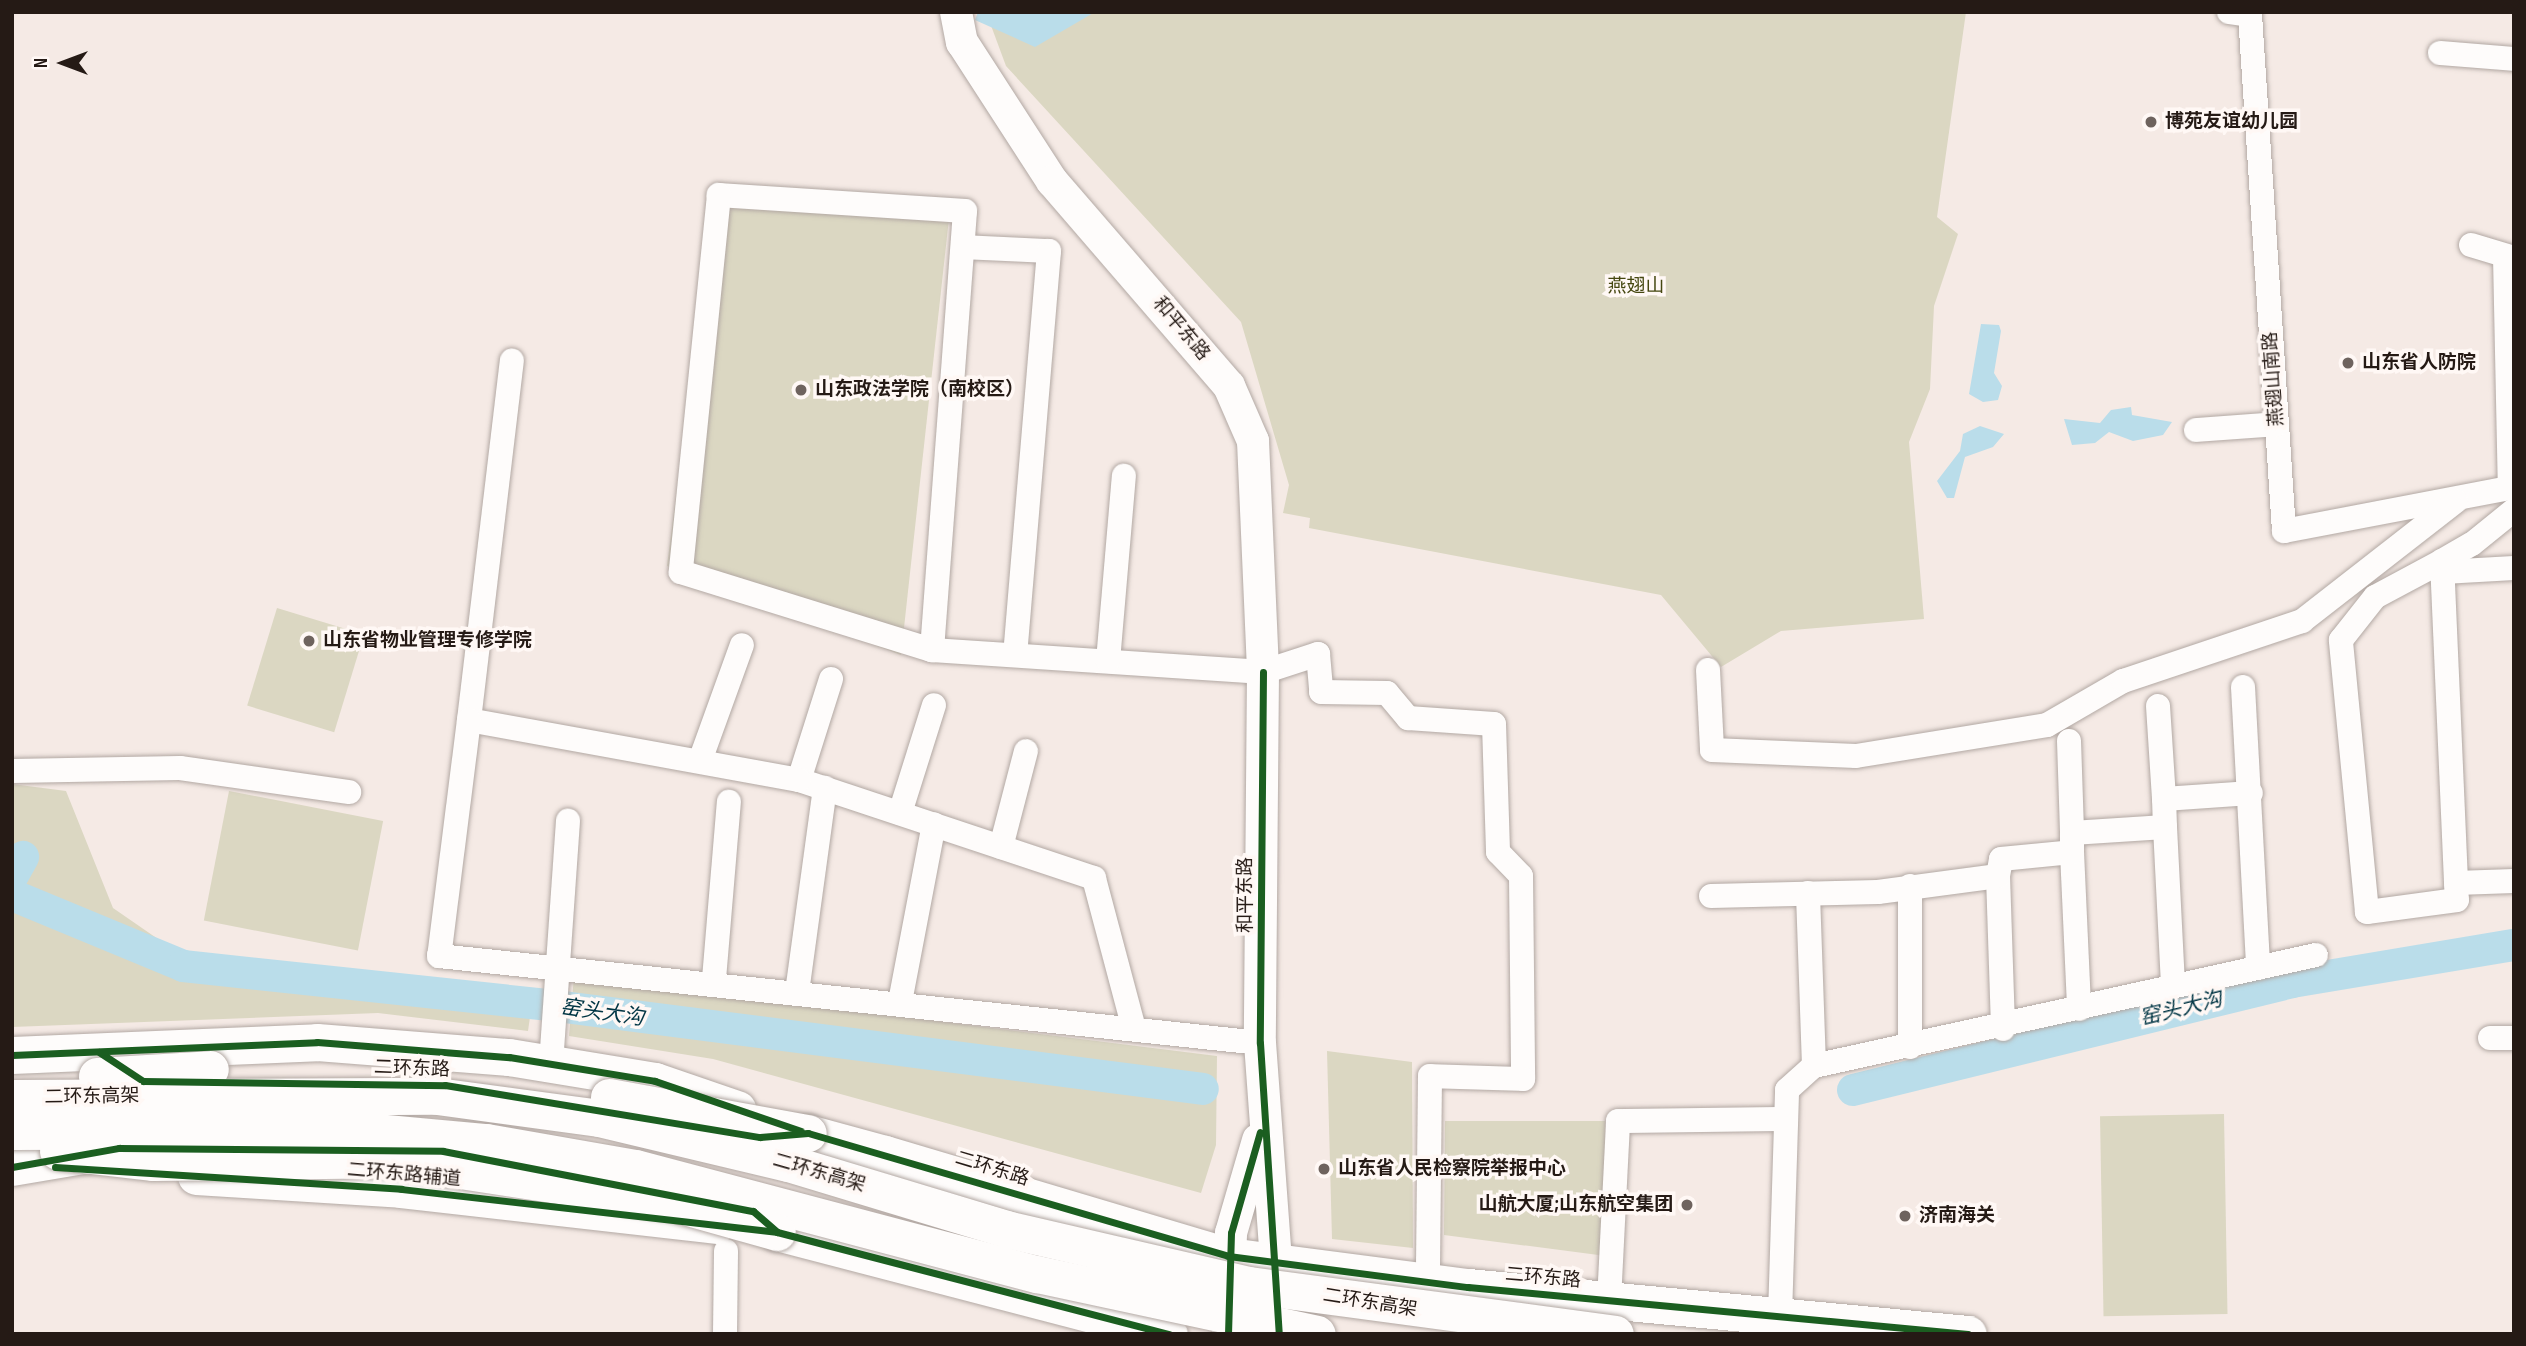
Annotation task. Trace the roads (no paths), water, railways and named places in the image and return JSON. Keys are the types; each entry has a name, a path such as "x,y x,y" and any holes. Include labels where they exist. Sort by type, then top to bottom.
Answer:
{"highway":[{"path":"12,1055 317,1042 551,1055 655,1081 808,1133"},
{"name":"二环东路","path":"99,1052 144,1081 445,1085 761,1137 808,1133 1228,1256 1428,1282 1612,1317 1780,1316 1968,1334"},
{"path":"12,1086 147,1069 371,1069 519,1083 808,1133"},
{"name":"二环东高架","path":"12,1098 437,1096 599,1118 788,1163 1006,1229 1249,1285 1612,1317"},
{"name":"二环东高架","path":"12,1131 353,1130 486,1142 635,1168 1037,1274 1317,1334"},
{"path":"17,1159 153,1162 388,1159 670,1202 1169,1334"}],"main road":[{"name":"和平东路","path":"956,12 962,43 1052,181 1229,386 1253,442 1262,671 1261,1043 1264,1119 1278,1261 1279,1334"},
{"name":"和平东路","path":"1228,1334 1228,1256 1264,1119"}],"street":[{"name":"燕翅山南路","path":"2229,12 2250,15 2284,531 2456,501 2513,495"},
{"path":"2440,53 2514,59"},
{"path":"932,650 965,211 719,195 681,572 932,650 1262,671 1318,654 1321,692 1387,693 1408,718 1494,724 1498,852 1521,876 1523,1079 1430,1076 1428,1282"},
{"path":"2442,566 2457,900 2367,912 2342,640 2375,597 2442,566 2513,495 2509,257 2471,245"},
{"path":"963,247 1049,251 1016,648"},
{"path":"512,361 439,956 1133,1025 1261,1043"},
{"path":"2196,430 2277,424"},
{"path":"1108,661 1124,475"},
{"path":"1708,670 1712,750 1856,756 2047,725 2123,681 2302,621 2456,501"},
{"path":"2442,566 2514,568"},
{"path":"701,758 742,645"},
{"path":"799,780 831,679"},
{"path":"2243,687 2251,793 2258,968"},
{"path":"900,813 934,705"},
{"path":"2158,706 2173,987"},
{"path":"468,720 701,758 799,780 1094,878 1133,1025"},
{"path":"2069,741 2079,1009"},
{"path":"1000,847 1026,751"},
{"path":"12,771 180,768 349,792"},
{"path":"798,985 825,788"},
{"path":"2164,799 2251,793"},
{"path":"713,979 729,802"},
{"path":"551,1055 568,821"},
{"path":"900,1002 934,824"},
{"path":"2003,1029 1998,876 2001,859 2072,843 2165,827"},
{"path":"1711,896 1808,894 1998,876"},
{"path":"2456,883 2514,881"},
{"path":"1910,886 1910,1047"},
{"path":"1808,894 1814,1066"},
{"path":"1780,1316 1787,1090 1814,1066 2003,1029 2316,955"},
{"path":"1612,1317 1618,1121 1786,1119"},
{"path":"725,1334 726,1251"}],"water":[{"path":"978,12 1095,12 1035,47 975,20"},
{"path":"1981,324 1999,325 2001,331 1994,373 2002,386 1998,400 1983,402 1969,394"},
{"path":"2131,407 2132,415 2172,422 2163,435 2133,441 2109,432 2095,443 2072,445 2064,419 2100,423 2111,410"},
{"path":"1980,426 2004,434 1993,447 1965,457 1954,498 1947,498 1937,481 1960,451 1963,434"}],"waterway":[{"path":"12,877 23,857"},
{"name":"窑头大沟","path":"12,895 183,966 564,1007 1203,1089"},
{"name":"窑头大沟","path":"1853,1090 2292,982 2514,945"}],"place":[{"name":"博苑友谊幼儿园","path":"2151,122"},
{"name":"山东省人防院","path":"2348,363"},
{"name":"山东政法学院（南校区）","path":"801,390"},
{"name":"山东省物业管理专修学院","path":"309,641"},
{"name":"山东省人民检察院举报中心","path":"1324,1169"},
{"name":"山航大厦;山东航空集团","path":"1687,1205"},
{"name":"济南海关","path":"1905,1216"}],"park label":[{"name":"燕翅山","path":"1636,287"}]}
